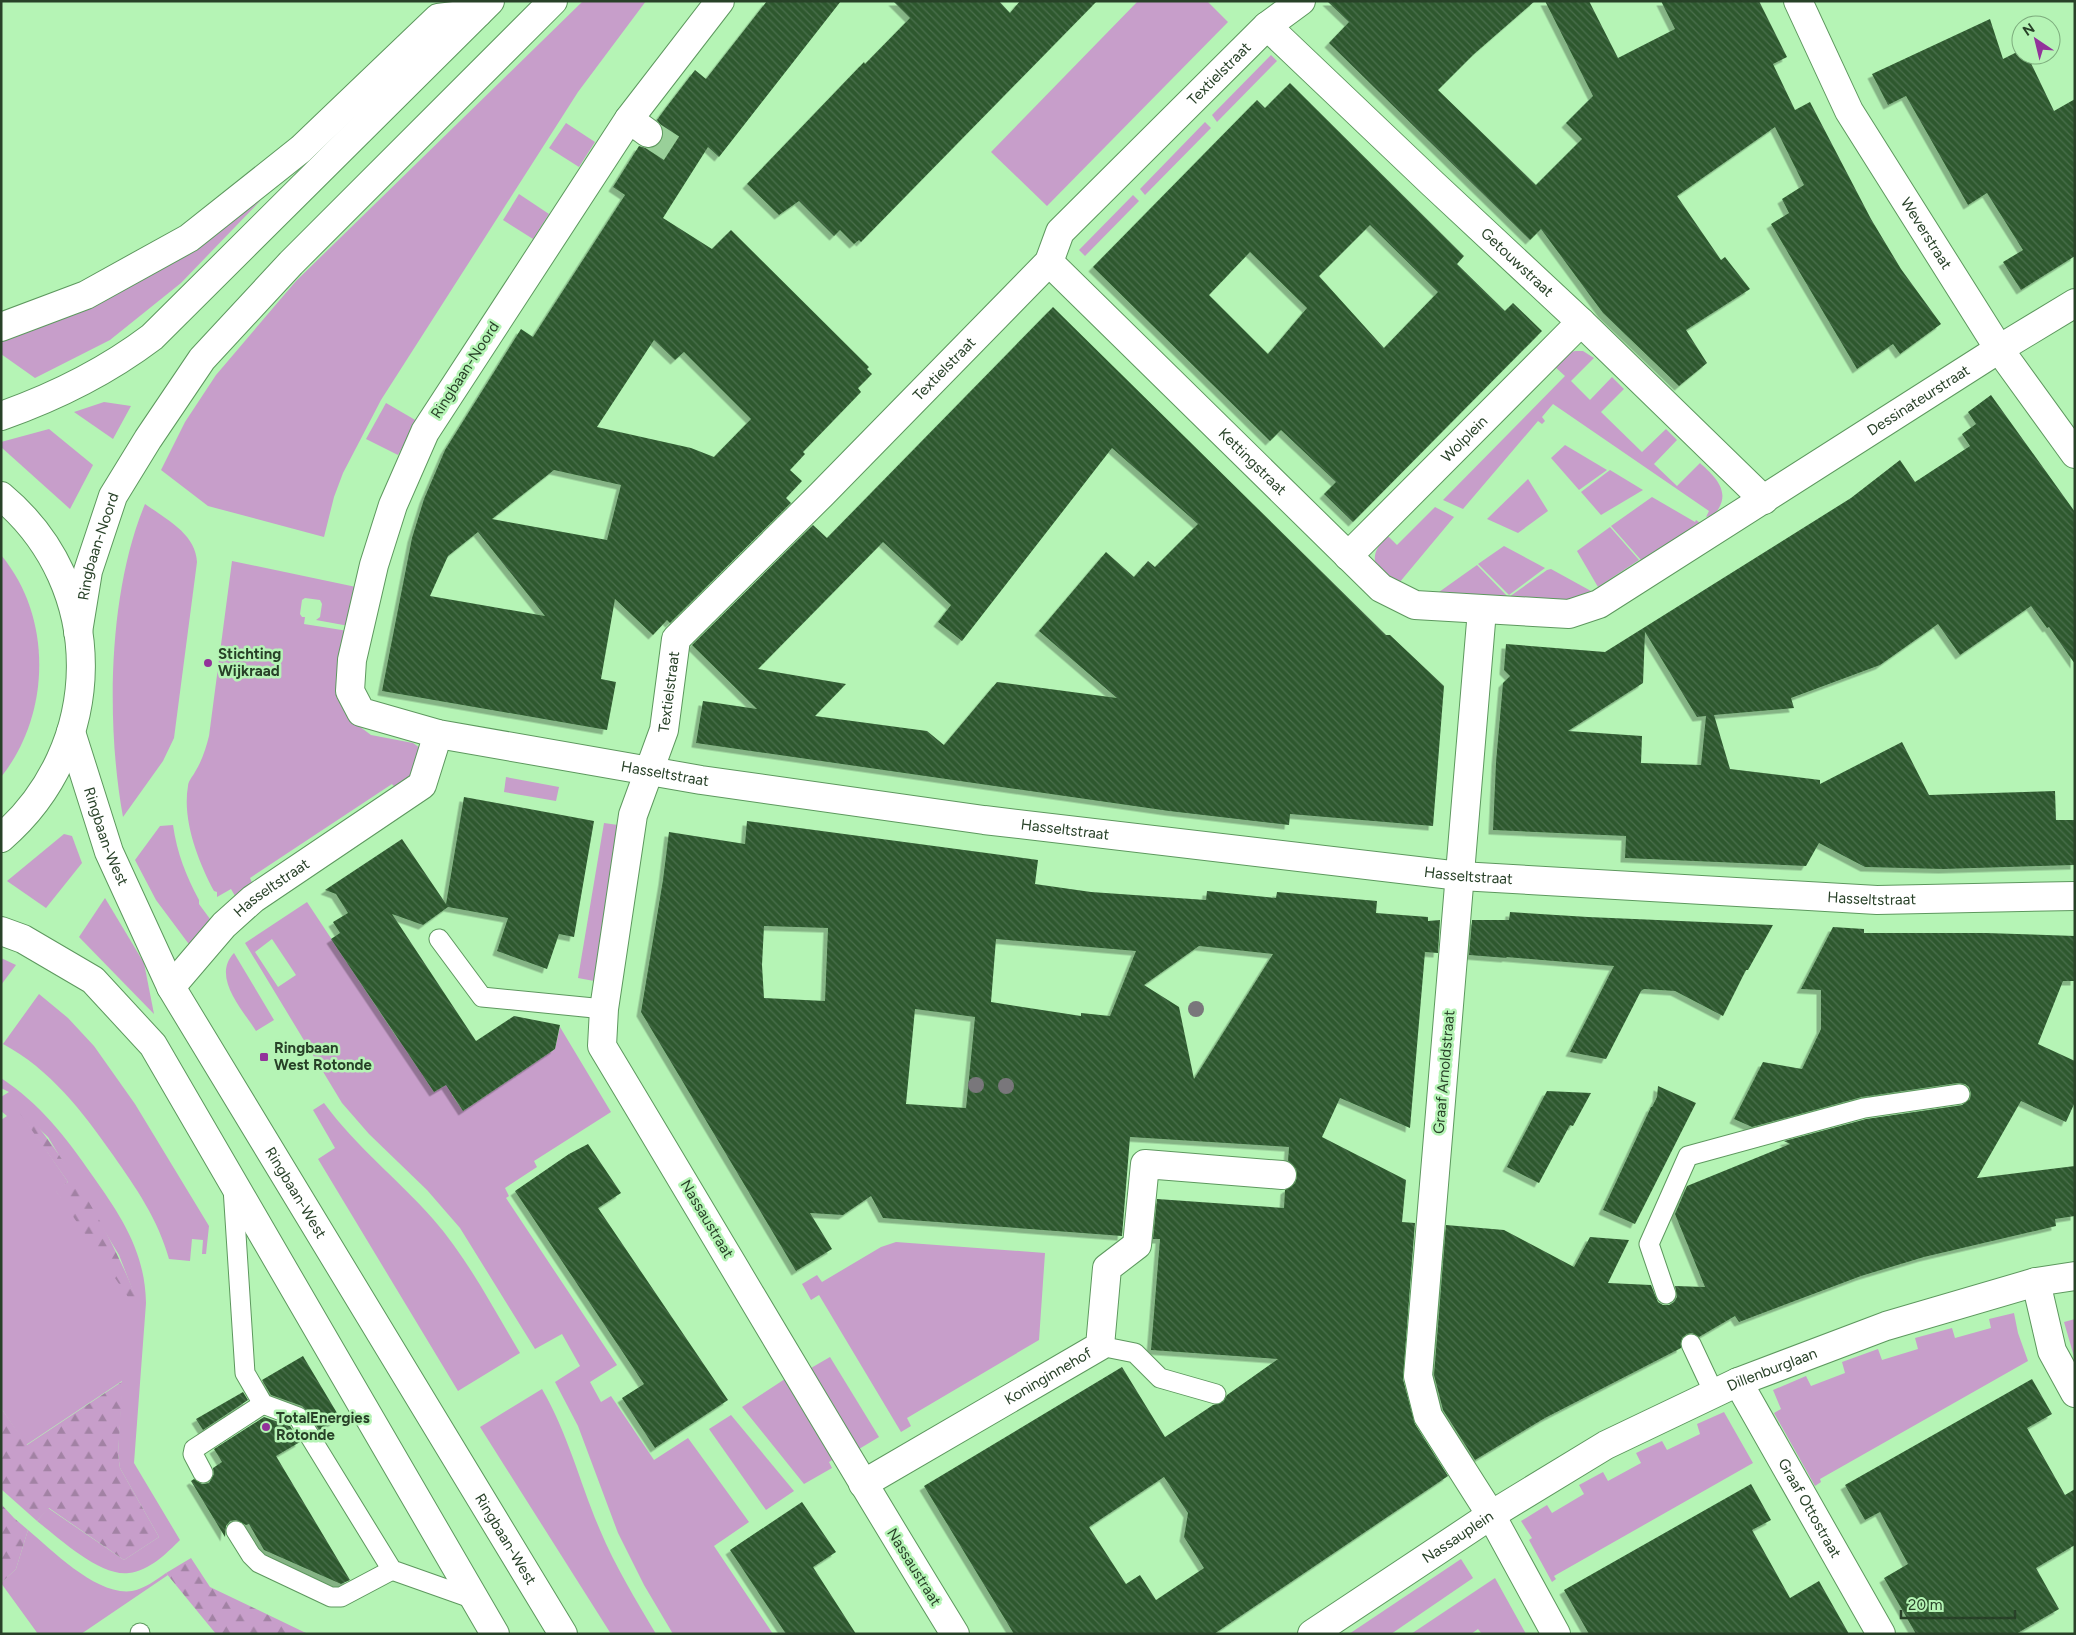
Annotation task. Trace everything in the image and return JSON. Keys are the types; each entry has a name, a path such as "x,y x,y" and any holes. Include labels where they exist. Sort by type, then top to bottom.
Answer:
{"street":[{"name":"Ringbaan-Noord","path":"78,632 88,571 113,496 148,439 202,359 298,256 554,1"},
{"name":"Ringbaan-Noord","path":"438,734 362,712 350,691 352,660 374,566 393,505 425,432 638,126 720,1"},
{"name":"Textielstraat","path":"649,770 664,730 676,639 821,495 1049,262 1060,232 1267,26 1301,1"},
{"name":"Weverstraat","path":"1798,1 1849,111 1999,349 2075,454"},
{"path":"1,327 86,296 189,238 301,149 438,18 484,7"},
{"path":"1,416 35,404 77,384 122,360 152,337 484,7"},
{"name":"Getouwstraat","path":"1267,26 1581,322 1764,500"},
{"name":"Kettingstraat","path":"1049,262 1381,588 1415,605 1482,610"},
{"name":"Dessinateurstraat","path":"1764,500 1999,349 2075,303"},
{"name":"Wolplein","path":"1348,556 1581,322"},
{"path":"1,496 31,526 50,553 65,584 75,615 81,652 77,713 66,751 47,787 23,818 1,838"},
{"path":"1482,610 1569,614 1599,604 1764,500"},
{"name":"Graaf Arnoldstraat","path":"1482,610 1418,1376 1428,1416 1491,1515"},
{"name":"Ringbaan-West","path":"71,732 109,852 171,986 563,1634"},
{"name":"Hasseltstraat","path":"171,986 224,925 253,899 422,785 438,734 711,781 984,820 1460,876 1877,900 2075,896"},
{"name":"Nassaustraat","path":"649,770 633,815 604,1009 602,1046 863,1484 955,1634"},
{"path":"1,931 24,939 93,980 153,1045 495,1634"},
{"name":"Koninginnehof","path":"863,1484 1100,1346 1107,1268 1137,1245 1145,1164 1282,1175"},
{"name":"Dillenburglaan","path":"1491,1515 1606,1445 1726,1388 1886,1326 2036,1282 2075,1276"},
{"path":"2036,1282 2052,1351 2075,1393"},
{"name":"Graaf Ottostraat","path":"1726,1388 1881,1634"},
{"name":"Nassauplein","path":"1312,1634 1491,1515 1556,1634"}],"lane":[{"path":"439,939 482,997 604,1009"},
{"path":"1666,1294 1649,1244 1688,1156 1864,1108 1960,1094"},
{"path":"233,1181 245,1373 263,1404 298,1416 392,1570 474,1599"},
{"path":"1691,1344 1726,1388"},
{"path":"1100,1346 1135,1353 1160,1378 1216,1394"},
{"path":"203,1473 193,1454 194,1449 263,1404"},
{"path":"236,1531 259,1563 331,1597 340,1597 392,1570"}],"green space":[{"path":"583,1 646,1 578,92 381,400 343,473 334,497 324,537 208,506 161,470 185,422 216,375 296,281"},
{"path":"1138,1 1207,1 1228,22 1047,206 991,152"},
{"path":"1271,55 1277,61 1217,122 1212,115"},
{"path":"1205,122 1211,128 1145,195 1140,189"},
{"path":"566,123 595,142 579,167 549,148"},
{"path":"519,194 549,214 533,239 503,220"},
{"path":"1133,195 1139,201 1085,256 1079,250"},
{"path":"261,200 181,283 110,340 35,378 1,354 1,340 188,249"},
{"path":"1583,351 1594,358 1571,381 1590,400 1612,377 1624,389 1601,412 1642,452 1666,429 1677,440 1654,464 1677,486 1700,463 1714,477 1721,488 1722,501 1715,513 1706,517 1709,511 1553,404 1542,417 1545,421 1542,424 1538,421 1463,509 1443,500 1565,376 1554,366 1569,352"},
{"path":"104,402 131,406 113,439 74,412"},
{"path":"386,403 417,421 398,455 366,439"},
{"path":"49,429 93,465 70,509 1,447 1,442"},
{"path":"1565,445 1607,470 1579,490 1551,458"},
{"path":"1610,470 1643,490 1601,515 1581,492"},
{"path":"1528,479 1548,511 1518,533 1487,519"},
{"path":"1652,497 1695,522 1696,520 1700,523 1641,560 1611,526"},
{"path":"145,504 186,535 195,552 197,562 174,738 163,761 123,817 114,741 114,659 117,617 124,577 133,539"},
{"path":"1435,507 1454,517 1399,583 1383,574 1375,563 1375,557 1377,550 1387,535 1397,545"},
{"path":"1610,527 1639,560 1598,587 1577,551"},
{"path":"1504,546 1545,568 1509,595 1478,564"},
{"path":"1,555 18,580 30,607 37,636 39,666 37,696 29,725 17,752 1,777"},
{"path":"232,561 356,587 349,626 316,620 320,617 322,604 320,600 305,598 302,600 300,614 302,617 305,617 304,624 348,631 355,723 371,735 413,743 420,748 410,781 398,791 392,784 250,878 254,887 238,901 231,889 217,897 217,892 214,891 197,854 187,813 189,782 202,759 209,736"},
{"path":"1477,565 1508,597 1439,592"},
{"path":"1551,569 1591,591 1579,598 1567,600 1509,597 1547,570"},
{"path":"506,777 559,787 556,801 504,792"},
{"path":"604,823 618,825 594,981 578,978"},
{"path":"173,825 186,873 199,900 199,904 210,919 191,947 156,900 135,860 160,826"},
{"path":"64,834 72,836 82,863 46,908 7,881"},
{"path":"105,898 144,963 154,1014 79,937"},
{"path":"307,902 399,1041 413,1047 407,1051 417,1067 430,1073 424,1077 434,1092 452,1081 452,1095 463,1111 555,1049 560,1027 611,1112 534,1161 537,1167 505,1188 509,1196 506,1198 617,1365 590,1382 601,1402 611,1396 654,1460 688,1438 749,1522 714,1546 773,1634 673,1634 644,1585 618,1533 578,1426 555,1382 580,1366 562,1334 535,1349 460,1228 427,1190 369,1134 342,1103 245,943","holes":["272,939 296,975 278,987 255,952"]},
{"path":"234,953 274,1020 256,1031 237,1003 227,983 226,972 228,962"},
{"path":"1,958 16,965 1,985"},
{"path":"39,994 68,1018 94,1046 135,1104 209,1226 206,1254 202,1254 203,1240 192,1239 190,1261 169,1259 159,1231 146,1204 90,1123 51,1079 20,1054 3,1044"},
{"path":"1,1078 40,1110 72,1147 122,1220 130,1235 141,1267 145,1284 146,1303 134,1463 180,1540 157,1561 136,1572 118,1573 93,1563 37,1521 48,1508 124,1560 159,1537 120,1468 118,1454 122,1381 26,1445 1,1408 1,1120 7,1116 1,1111 1,1097 9,1092 1,1088","holes":["18,1109 48,1137 119,1255 135,1296 56,1191 68,1182"]},
{"path":"324,1103 363,1148 420,1204 446,1234 458,1250 520,1353 458,1391 318,1159 335,1148 313,1110"},
{"path":"22,1107 56,1150 72,1174 100,1222 136,1297 130,1300 55,1190 68,1182 17,1109"},
{"path":"896,1242 1045,1253 1039,1340 907,1418 911,1426 901,1432 819,1295 811,1300 802,1284 817,1275 822,1282 881,1247"},
{"path":"2014,1313 2018,1333 2028,1361 1820,1479 1821,1482 1815,1486 1774,1413 1781,1409 1773,1390 1806,1376 1811,1386 1845,1373 1842,1362 1878,1349 1882,1360 1918,1349 1915,1338 1952,1328 1955,1338 1991,1328 1989,1319"},
{"path":"2075,1319 2075,1360 2064,1322"},
{"path":"830,1357 879,1437 859,1449 811,1368"},
{"path":"788,1377 837,1457 829,1462 832,1468 804,1484 742,1407"},
{"path":"123,1381 118,1454 120,1468 159,1537 124,1560 49,1508 37,1521 1,1489 1,1408 27,1445"},
{"path":"542,1389 560,1424 612,1557 656,1634 611,1634 480,1427"},
{"path":"1724,1412 1753,1463 1554,1576 1556,1579 1552,1582 1529,1540 1532,1538 1521,1521 1547,1505 1552,1513 1584,1494 1579,1485 1603,1472 1608,1481 1641,1463 1636,1453 1662,1441 1667,1450 1700,1434 1697,1424"},
{"path":"731,1415 794,1491 766,1510 709,1429"},
{"path":"1,1504 28,1530 16,1569 1,1583"},
{"path":"28,1530 76,1570 104,1587 119,1591 132,1591 145,1586 166,1573 168,1575 81,1634 38,1634 1,1583 16,1569"},
{"path":"191,1558 210,1587 308,1634 216,1634 166,1573"},
{"path":"1461,1559 1473,1578 1391,1634 1349,1634"},
{"path":"1495,1578 1526,1634 1482,1634 1478,1629 1471,1634 1411,1634"}],"building":[{"path":"767,1 841,1 719,157 708,147 663,218 712,249 731,230 869,367 867,369 872,374 858,388 861,392 803,452 805,454 790,470 802,481 786,498 791,503 670,623 667,620 653,635 615,599 601,679 616,682 607,730 382,691 412,538 424,499 445,450 521,329 533,337 625,195 613,187 639,146 646,148 654,147 661,142 663,135 662,127 657,120 695,70 706,79","holes":["654,340 675,360 684,352 751,419 714,457 691,448 597,427","554,470 621,485 607,540 492,519","478,532 545,616 430,596 448,556"]},
{"path":"893,1 999,1 1010,13 1020,1 1097,1 861,242 859,240 854,244 840,230 834,236 799,201 779,215 747,184 864,62 865,64 910,18"},
{"path":"1327,1 1535,1 1474,54 1438,90 1536,185 1582,139 1566,123 1593,96 1545,1 1589,1 1618,58 1675,29 1661,1 1759,1 1787,57 1773,64 1795,110 1810,102 1871,219 1901,269 1941,324 1900,354 1893,344 1857,369 1771,224 1789,213 1782,199 1804,185 1775,127 1677,196 1721,260 1725,257 1750,289 1686,330 1707,363 1679,386 1603,313 1541,229 1530,240 1329,43 1349,22"},
{"path":"1990,19 2003,59 2011,55 2011,65 2032,65 2054,111 2075,99 2075,256 2021,290 2003,262 2023,250 1987,193 1968,205 1906,96 1888,105 1872,74"},
{"path":"1290,83 1464,256 1457,264 1505,311 1513,303 1542,331 1353,522 1324,494 1336,482 1281,430 1270,441 1093,267 1257,100 1265,108","holes":["1370,225 1438,292 1384,348 1319,276","1250,252 1307,308 1268,354 1209,295"]},
{"path":"1053,307 1386,635 1390,635 1444,686 1433,826 1290,814 1289,825 1169,811 696,743 703,701 757,709 692,645 813,525 827,538","holes":["1112,448 1198,524 1155,567 1148,561 1134,577 1106,552 1039,631 1117,698 997,682 944,745 927,731 815,716 846,684 758,669 883,542 951,605 938,622 962,641"]},
{"path":"1991,395 2075,512 2075,664 2049,627 2047,628 2031,606 1960,655 1938,624 1880,665 1791,698 1794,708 1714,715 1730,769 1820,780 1820,784 1902,742 1929,795 2055,791 2056,820 2075,820 2075,865 1943,869 1865,867 1819,843 1806,866 1625,858 1626,836 1493,830 1496,762 1503,683 1510,676 1504,670 1506,644 1605,652 1851,498 1900,460 1915,482 1970,446 1962,434 1976,424 1968,412","holes":["1645,632 1697,717 1706,716 1701,765 1641,763 1642,736 1568,731 1643,683"]},
{"path":"464,797 594,821 574,937 559,934 547,969 497,951 508,918 448,907 423,925 392,914 476,1041 514,1016 560,1025 555,1049 463,1111 446,1085 434,1092 331,939 340,933 333,922 348,913 336,894 325,890 402,839 446,904"},
{"path":"747,821 1038,860 1035,884 1091,892 1206,900 1207,891 1276,898 1277,892 1377,901 1376,913 1428,917 1428,921 1440,920 1438,953 1425,952 1410,1128 1340,1098 1322,1137 1406,1180 1402,1222 1415,1223 1403,1379 1415,1424 1448,1476 1214,1634 1014,1634 924,1486 1122,1367 1165,1437 1213,1405 1223,1402 1227,1395 1278,1359 1151,1350 1160,1239 1153,1239 1157,1199 1284,1208 1285,1190 1295,1183 1297,1177 1296,1169 1288,1161 1289,1147 1130,1137 1122,1236 883,1218 871,1196 843,1215 810,1213 832,1249 796,1271 641,1012 669,832 745,844","holes":["764,926 828,928 825,1001 764,998 762,965","996,939 1136,951 1110,1016 1081,1013 1081,1016 991,1002","1199,946 1273,954 1194,1079 1179,1007 1144,985","915,1009 975,1017 966,1108 906,1104","1164,1477 1188,1513 1184,1537 1204,1568 1156,1600 1140,1575 1126,1584 1089,1527"]},
{"path":"1510,912 1773,925 1748,970 1746,970 1723,1016 1675,991 1644,989 1641,991 1606,1059 1570,1052 1614,966 1469,955 1472,920 1509,920"},
{"path":"1833,927 1864,929 1864,933 1986,933 2075,936 2075,981 2063,981 2038,1044 2075,1061 2075,1102 2066,1122 2021,1101 1977,1178 2075,1166 2075,1216 2055,1219 2056,1226 1924,1257 1861,1276 1739,1322 1735,1316 1699,1337 1692,1333 1687,1334 1682,1338 1681,1348 1545,1418 1475,1460 1443,1410 1434,1375 1446,1225 1504,1230 1574,1267 1590,1237 1629,1240 1608,1283 1651,1285 1658,1302 1663,1305 1669,1305 1677,1297 1675,1286 1705,1287 1675,1214 1687,1186 1790,1144 1784,1141 1866,1119 1962,1105 1970,1099 1969,1087 1958,1083 1862,1097 1752,1127 1734,1119 1763,1062 1802,1069 1821,1029 1821,990 1801,989"},
{"path":"1658,1086 1696,1103 1635,1224 1603,1210 1657,1097"},
{"path":"1547,1091 1591,1093 1573,1126 1570,1125 1539,1183 1507,1167"},
{"path":"588,1144 621,1193 598,1208 728,1400 655,1448 622,1398 644,1384 515,1191 569,1154"},
{"path":"303,1356 340,1418 319,1430 302,1406 271,1395 262,1380"},
{"path":"2032,1379 2052,1414 2027,1428 2065,1495 2075,1489 2075,1545 2036,1568 2059,1609 2016,1634 1916,1634 1884,1578 1908,1564 1880,1512 1865,1520 1845,1485"},
{"path":"243,1392 248,1400 203,1430 196,1419"},
{"path":"264,1417 290,1426 300,1442 276,1456 350,1580 341,1584 264,1550 249,1524 246,1525 236,1520 230,1521 226,1526 225,1537 191,1481 194,1479 202,1484 209,1483 214,1474 213,1468 222,1462 214,1449"},
{"path":"1751,1484 1771,1520 1752,1530 1790,1598 1819,1581 1849,1634 1589,1634 1564,1590"},
{"path":"802,1502 836,1552 813,1567 856,1634 786,1634 730,1550"}],"tunnel":[{"path":"648,133 682,155"}],"place":[{"name":"Stichting Wijkraad","path":"208,663"},
{"name":"Ringbaan West Rotonde","path":"264,1057"},
{"name":"TotalEnergies Rotonde","path":"266,1427"}]}
